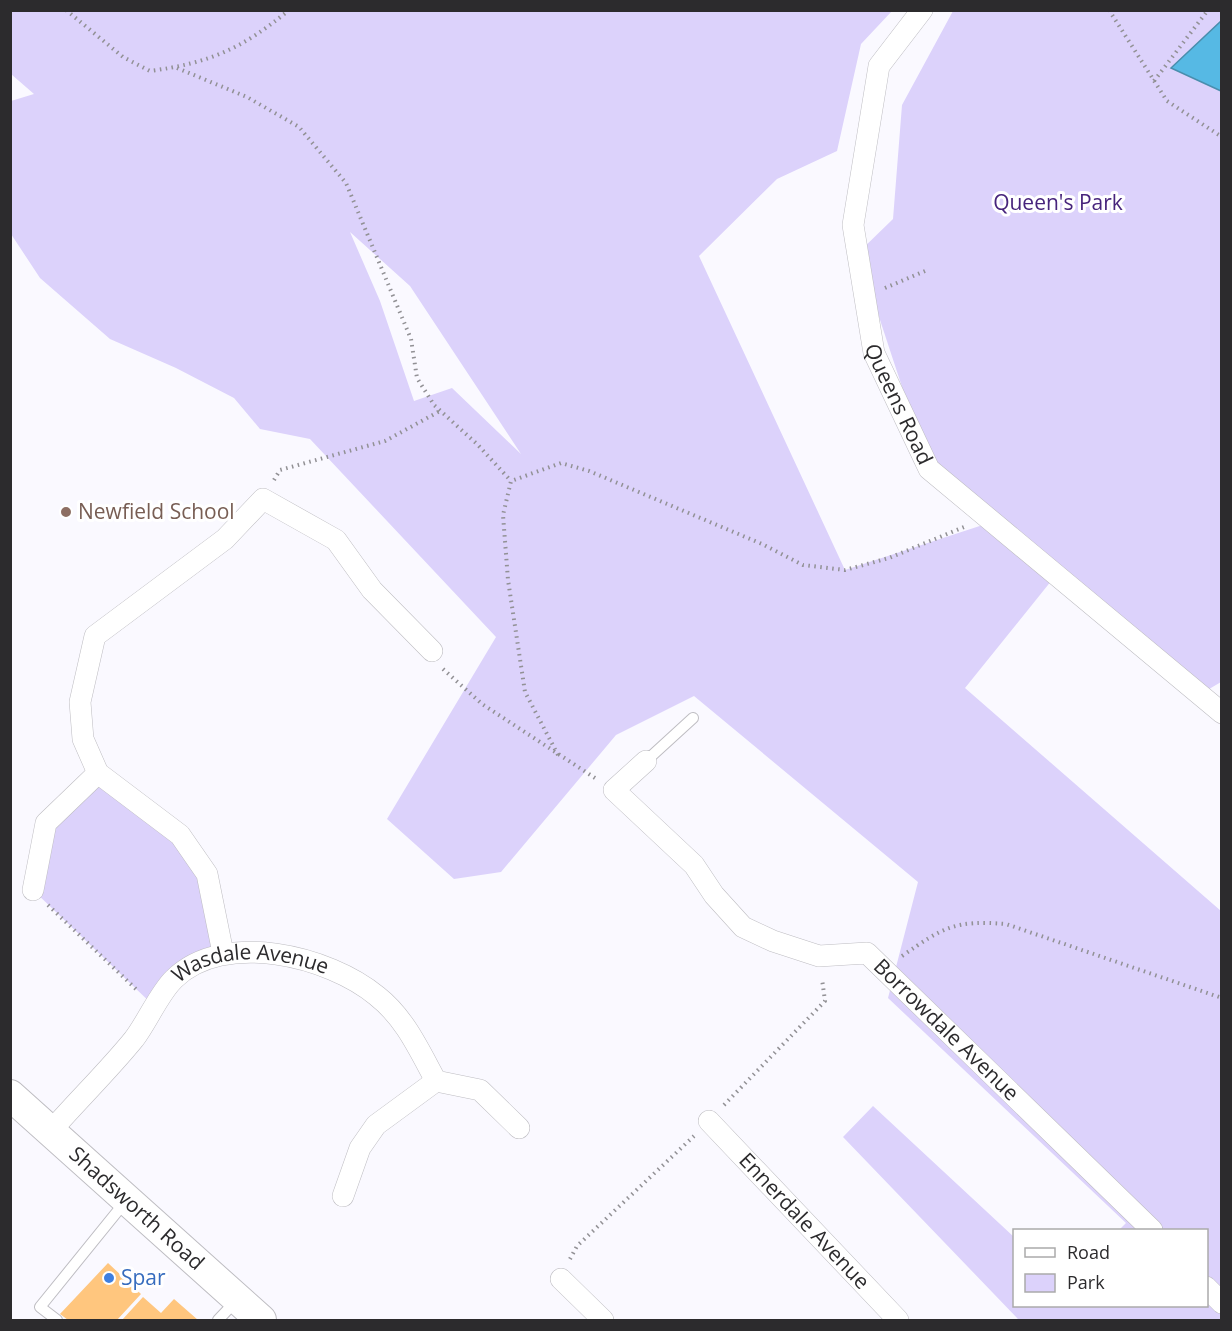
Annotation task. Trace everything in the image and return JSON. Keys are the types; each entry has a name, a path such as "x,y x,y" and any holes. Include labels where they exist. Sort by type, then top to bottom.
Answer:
{"main road":[{"name":"Shadsworth Road","path":"10,1095 128,1200 228,1310 261,1320"}],"street":[{"name":"Queens Road","path":"922,10 879,66 853,225 874,353 929,469 1221,713"},
{"path":"223,953 207,874 180,835 98,773 83,739 80,702 95,636 225,539 263,499 336,540 372,590 432,651"},
{"path":"614,790 646,761"},
{"path":"33,890 46,824 98,773"},
{"name":"Borrowdale Avenue","path":"614,790 694,865 714,895 743,927 773,941 819,956 867,953 1151,1229"},
{"name":"Wasdale Avenue","path":"51,1131 133,1040 174,979 198,964 223,953 241,952 297,957 340,973 377,995 407,1027 436,1081"},
{"path":"343,1196 360,1148 376,1125 436,1081 480,1090 519,1128"},
{"name":"Ennerdale Avenue","path":"709,1121 898,1320"},
{"path":"561,1279 590,1316"},
{"path":"1208,1289 1221,1303"}],"lane":[{"path":"646,761 693,718"},
{"path":"57,1320 40,1307 128,1200"}],"path":[{"path":"66,10 123,57 150,71 177,68 220,56 261,33 289,10"},
{"path":"1108,10 1167,101 1221,137"},
{"path":"1154,81 1208,10"},
{"path":"177,68 247,97 299,127 346,183 411,339 417,378 440,411 477,444 510,481"},
{"path":"865,296 925,271"},
{"path":"263,499 280,470 385,441 440,411"},
{"path":"510,481 561,463 589,471 762,544 803,566 845,570 890,558 967,526 993,522"},
{"path":"510,481 503,515 508,580 525,692 558,755"},
{"path":"432,651 445,672 482,704 614,790"},
{"path":"33,890 156,1008"},
{"path":"884,968 940,929 976,922 1017,928 1221,998"}],"green space":[{"name":"Queen's Park","path":"10,11 892,11 861,44 837,151 777,179 699,256 845,570 992,522 929,469 858,253 893,219 902,105 953,11 1221,11 1221,682 1199,695 1056,575 965,688 1221,911 1221,1320 1019,1320 843,1137 873,1106 1013,1236 1013,1307 1208,1307 1208,1229 1120,1229 1126,1223 888,998 918,882 694,696 616,735 501,872 454,879 387,819 496,637 310,439 260,429 234,398 176,368 110,339 40,278 11,234 11,101 34,94 11,74","holes":["350,232 410,286 521,454 452,388 414,401 380,301"]},
{"path":"98,773 207,874 223,953 174,979 156,1008 33,890 46,823"}],"water":[{"path":"1221,21 1221,91 1171,68"}],"building":[{"name":"Spar","path":"108,1263 141,1294 117,1320 68,1320 60,1314"},
{"path":"143,1297 161,1313 174,1299 198,1320 122,1320"}],"place":[{"name":"Newfield School","path":"66,512"},
{"name":"Spar","path":"109,1278"}]}
